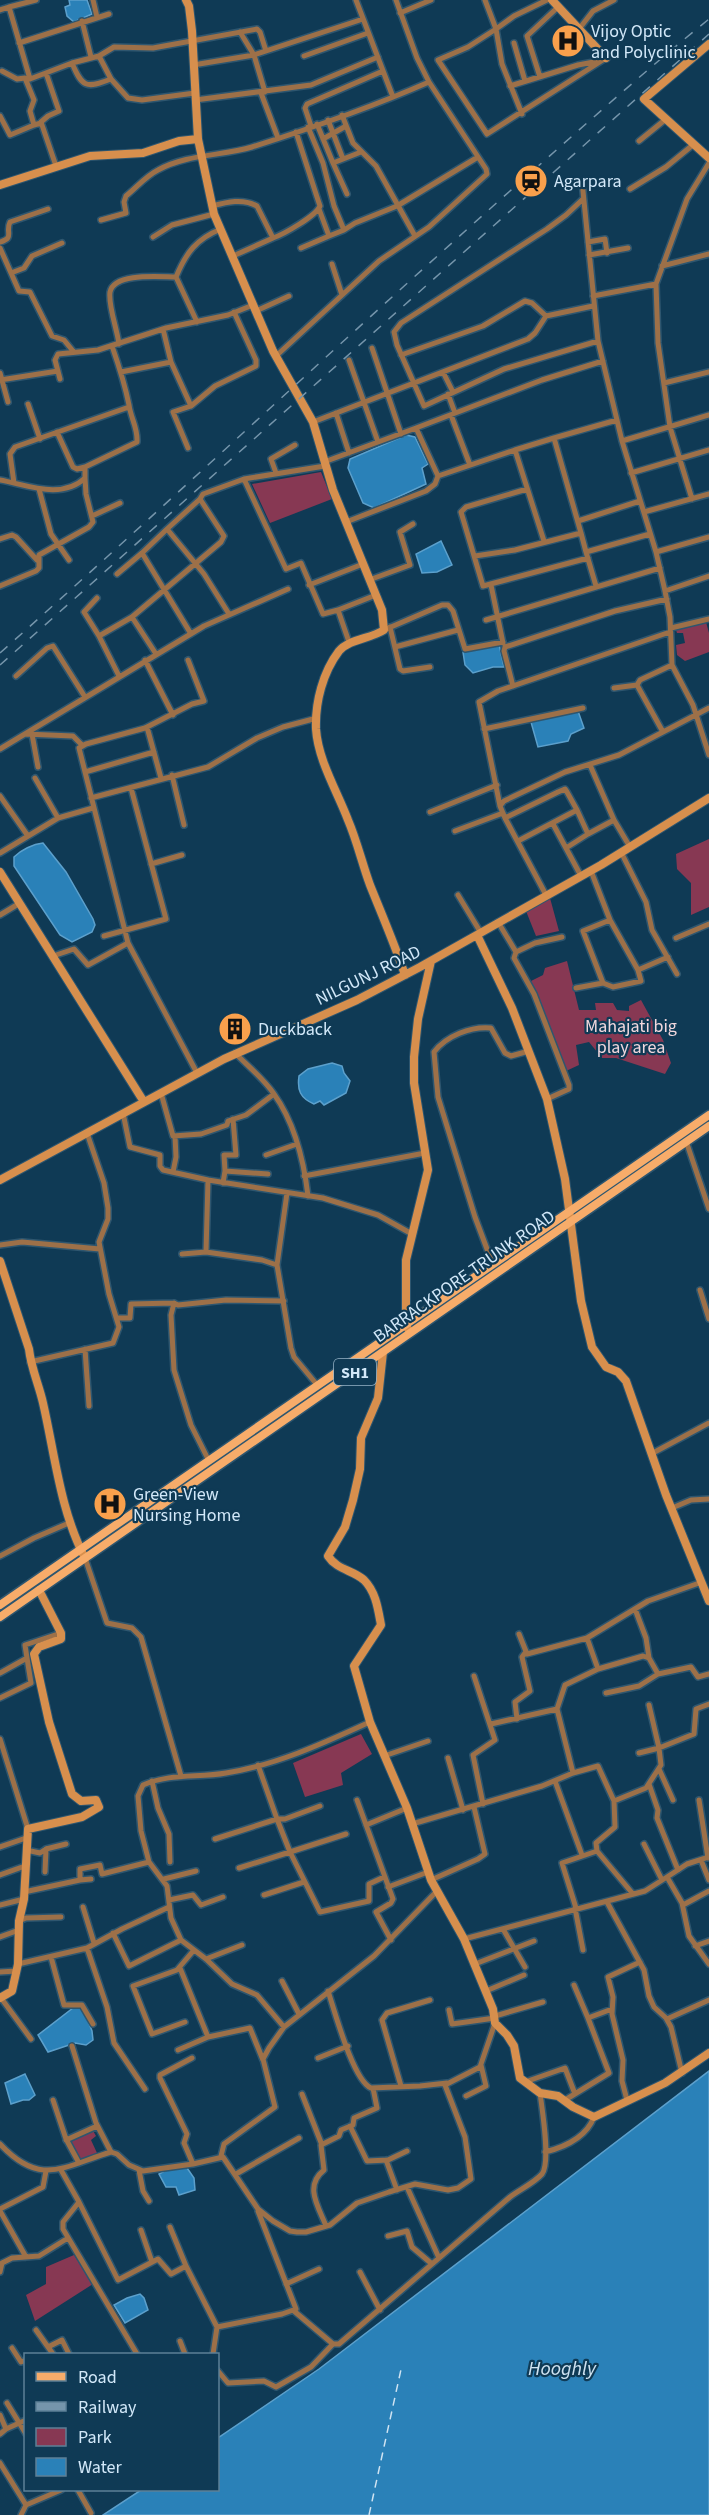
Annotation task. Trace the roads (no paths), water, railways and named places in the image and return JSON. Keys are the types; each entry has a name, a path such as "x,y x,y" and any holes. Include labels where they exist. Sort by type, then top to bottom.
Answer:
{"main road":[{"name":"BARRACKPORE TRUNK ROAD","path":"0,1605 83,1554 383,1352 408,1329 493,1265 709,1115"},
{"name":"BARRACKPORE TRUNK ROAD","path":"0,1617 39,1590 83,1554 208,1461 318,1386 570,1222 709,1126"}],"street":[{"path":"0,10 36,0"},
{"path":"93,0 98,17"},
{"path":"186,0 189,6 193,40 198,139 213,210 276,356 313,422 324,464 382,610 395,647 397,663 403,671 430,667"},
{"path":"356,0 393,98"},
{"path":"276,356 379,261 438,219 487,174 486,169 429,82 417,58 396,0"},
{"path":"400,13 430,0"},
{"path":"485,0 496,29 500,54 510,86 522,114"},
{"path":"547,0 514,16 468,46 440,59 438,64 487,134 522,114 603,60"},
{"path":"552,0 603,60"},
{"path":"579,29 593,11 614,0"},
{"path":"540,77 527,36 558,7"},
{"path":"9,8 30,79 72,63 99,56 114,47 153,48 240,32 259,30 266,51"},
{"path":"19,43 109,14"},
{"path":"193,65 254,55 363,19"},
{"path":"82,21 91,57"},
{"path":"240,32 254,55 278,138"},
{"path":"304,56 368,33"},
{"path":"514,43 525,81"},
{"path":"709,44 644,99 709,158"},
{"path":"99,56 111,79 128,98 142,100 263,92 322,81 378,57"},
{"path":"510,86 578,65 603,60"},
{"path":"72,63 80,81 85,84 100,83 111,79"},
{"path":"344,230 334,206 305,108 307,104 382,70"},
{"path":"2,71 17,79 25,78 28,81 34,100 30,111 34,125"},
{"path":"0,116 10,135 41,123 43,119 59,111 46,73"},
{"path":"101,220 126,213 124,202 126,196 160,169 201,156 223,155 278,138 393,98 429,82"},
{"path":"342,115 353,144 376,166 415,236"},
{"path":"639,141 666,119"},
{"path":"328,120 343,159"},
{"path":"41,123 56,166"},
{"path":"312,126 323,139 347,194"},
{"path":"323,139 346,126"},
{"path":"296,132 329,236"},
{"path":"0,185 90,156 143,153 179,141 198,139"},
{"path":"630,189 666,167 694,144"},
{"path":"333,163 361,152"},
{"path":"301,248 397,206 478,157"},
{"path":"692,499 670,427 657,331 656,284 680,224 687,199 709,163"},
{"path":"582,181 598,341 622,441 656,552 667,598 672,665 697,713 709,755"},
{"path":"583,199 553,225 401,323 394,332 401,355 424,405 504,369 598,341"},
{"path":"153,237 172,225 235,201 253,203 257,206 273,238"},
{"path":"0,242 7,240 10,236 10,222 48,209"},
{"path":"233,256 291,231 302,220 319,209"},
{"path":"197,322 176,277 184,258 194,250 200,240 221,229"},
{"path":"588,242 605,239 607,253"},
{"path":"11,273 24,268 32,256 62,243"},
{"path":"0,248 18,291 27,291 33,296 52,336 64,340 73,351"},
{"path":"589,255 628,248"},
{"path":"662,266 709,254"},
{"path":"332,264 342,295"},
{"path":"119,344 110,304 110,290 114,285 130,278 176,277"},
{"path":"592,296 656,284"},
{"path":"60,379 55,356 73,351 98,350 163,329 255,308 289,296"},
{"path":"401,355 483,326 525,301 532,303 546,316"},
{"path":"313,422 528,339 535,333 546,316 593,306"},
{"path":"188,448 173,412 199,402 215,386 256,366 256,360 234,312"},
{"path":"163,329 171,362 191,406"},
{"path":"57,432 70,464 77,469 137,442 138,431 129,407 127,390 111,346"},
{"path":"372,348 402,434"},
{"path":"350,360 378,442"},
{"path":"117,574 200,499 202,494 244,479 324,464 542,380 603,361"},
{"path":"121,372 171,362"},
{"path":"8,402 1,377 58,371"},
{"path":"443,372 450,393 453,414 470,465"},
{"path":"664,383 709,372"},
{"path":"28,404 40,439"},
{"path":"14,483 11,450 129,407"},
{"path":"336,413 349,453"},
{"path":"622,441 709,415"},
{"path":"438,476 515,450 617,420"},
{"path":"346,522 426,491 435,484 438,476 416,428"},
{"path":"554,438 596,586"},
{"path":"276,473 271,459 295,445"},
{"path":"515,450 544,541"},
{"path":"631,473 709,450"},
{"path":"37,560 39,555 89,527 93,522 88,506 85,467"},
{"path":"0,480 39,489 63,489 85,478"},
{"path":"244,479 286,569 300,563 322,614 376,595"},
{"path":"39,489 47,524 57,544 69,560"},
{"path":"527,489 463,510 462,518 483,586 650,534"},
{"path":"644,512 709,494"},
{"path":"99,636 132,617 221,542 224,536 200,499"},
{"path":"578,521 640,501"},
{"path":"93,516 120,502"},
{"path":"369,580 410,565 400,532 413,524"},
{"path":"167,528 195,563 230,614"},
{"path":"475,556 515,550 581,533"},
{"path":"0,539 12,535 16,537 37,560 39,568 0,586"},
{"path":"656,552 709,537"},
{"path":"142,553 191,634"},
{"path":"309,585 363,564"},
{"path":"486,620 660,568"},
{"path":"665,591 709,576"},
{"path":"491,585 513,686"},
{"path":"0,748 191,634 288,588"},
{"path":"97,598 84,612 119,676"},
{"path":"405,975 369,883 357,844 323,760 316,729 319,696 337,654 349,642 373,637 387,628 442,605 448,605 453,611 465,649 503,645 604,614 667,598"},
{"path":"338,610 349,642"},
{"path":"132,617 156,654"},
{"path":"546,895 500,806 479,702 484,697 513,686 670,630 709,620"},
{"path":"395,647 458,630"},
{"path":"15,676 47,648 53,646 85,697"},
{"path":"145,660 173,715"},
{"path":"188,660 204,701 192,704 147,727 82,745 79,748 128,943 197,1073"},
{"path":"637,685 640,680 672,665"},
{"path":"614,688 637,685"},
{"path":"637,685 663,732"},
{"path":"484,729 583,708"},
{"path":"500,806 504,801 541,782 619,755 709,708"},
{"path":"91,798 208,767 266,734 317,718"},
{"path":"147,727 161,778"},
{"path":"25,734 73,736 82,745"},
{"path":"32,734 38,766"},
{"path":"85,772 154,752"},
{"path":"590,765 614,820 630,847"},
{"path":"172,775 184,825"},
{"path":"35,778 58,818"},
{"path":"429,812 497,785"},
{"path":"104,936 166,919 131,788"},
{"path":"455,831 504,815 565,789 588,834"},
{"path":"0,796 28,836"},
{"name":"NILGUNJ ROAD","path":"0,1180 236,1053 357,1000 405,975 591,871 709,798"},
{"path":"0,853 58,818 93,808"},
{"path":"518,841 577,810"},
{"path":"566,848 614,820"},
{"path":"552,824 581,876"},
{"path":"621,852 646,902 652,930 677,974"},
{"path":"151,864 182,855"},
{"path":"576,988 603,983 613,987 641,981 638,970 610,920 591,871"},
{"path":"0,872 144,1102"},
{"path":"458,895 479,934 512,1008 547,1099 565,1179 581,1301 592,1347 606,1367 618,1372 626,1381 651,1454 709,1601"},
{"path":"0,915 20,903"},
{"path":"603,983 583,931 610,920"},
{"path":"498,922 516,952"},
{"path":"676,938 709,924"},
{"path":"547,1099 569,1089 569,1085 534,994 514,958 516,952 536,943 562,937"},
{"path":"53,956 74,949 88,965 128,943"},
{"path":"638,970 668,957"},
{"path":"408,1329 406,1260 428,1170 414,1083 414,1057 418,1018 430,961"},
{"path":"493,1265 474,1217 438,1097 434,1052 446,1040 478,1027 491,1028 505,1053 511,1056 529,1051"},
{"path":"236,1053 274,1094 297,1144 308,1196"},
{"path":"161,1093 173,1136 175,1136 176,1157 173,1172"},
{"path":"175,1136 210,1132 233,1119 246,1115 274,1094"},
{"path":"123,1113 130,1147 160,1155 161,1169 223,1183 308,1196 378,1215 412,1234"},
{"path":"223,1183 224,1155 236,1155 233,1119"},
{"path":"30,1362 113,1343 116,1340 119,1327 109,1293 99,1242 108,1219 108,1208 104,1183 87,1133"},
{"path":"686,1141 709,1209"},
{"path":"266,1155 297,1144"},
{"path":"304,1176 425,1153"},
{"path":"225,1171 268,1174"},
{"path":"206,1252 208,1180"},
{"path":"287,1193 277,1265 294,1357 318,1386"},
{"path":"0,1245 22,1242 100,1249"},
{"path":"182,1254 206,1252 262,1260 277,1265"},
{"path":"0,1261 29,1349 30,1362 43,1401 69,1523 83,1554 107,1623 132,1628 141,1637 181,1776"},
{"path":"700,1290 709,1319"},
{"path":"117,1318 130,1318 131,1304 178,1305 226,1300 284,1301"},
{"path":"174,1304 171,1315 174,1370 191,1425 208,1461"},
{"path":"85,1349 88,1406"},
{"path":"383,1352 378,1398 361,1438 360,1469 353,1500 345,1527 328,1556 333,1564 363,1579 376,1598 381,1625 354,1666 370,1722 407,1808 429,1876 464,1939 495,2019 514,2046 519,2075 540,2093 558,2096 573,2107 594,2117"},
{"path":"651,1454 709,1423"},
{"path":"672,1508 690,1500 709,1499"},
{"path":"0,1556 33,1538 69,1523"},
{"path":"525,1653 587,1638 651,1600 705,1586"},
{"path":"28,1829 82,1817 99,1807 96,1800 81,1801 72,1794 49,1722 35,1664 35,1650 61,1639 61,1633 39,1590"},
{"path":"635,1609 646,1638 648,1658 658,1674"},
{"path":"0,1698 31,1683 26,1645 61,1633"},
{"path":"517,1719 515,1702 529,1693 530,1689 522,1657 525,1653 519,1634"},
{"path":"587,1638 598,1669"},
{"path":"573,1773 557,1709 567,1683 598,1669 643,1656 648,1658"},
{"path":"0,1673 27,1658"},
{"path":"606,1693 639,1686 658,1674 691,1667 698,1677 709,1674"},
{"path":"474,1676 491,1724 494,1741 473,1755 483,1804"},
{"path":"639,1753 695,1733 696,1709 709,1704"},
{"path":"614,1802 644,1789 659,1769 662,1760 649,1706"},
{"path":"491,1724 557,1709"},
{"path":"284,2027 257,1995 232,1984 206,1959 181,1940 171,1918 169,1893 164,1880 149,1862 141,1831 138,1796 143,1785 158,1778 226,1773 258,1765 303,1752 370,1722"},
{"path":"0,1739 28,1829 17,1968 12,1991 1,1998 31,2039"},
{"path":"384,1756 428,1741"},
{"path":"448,1758 463,1810"},
{"path":"258,1765 290,1852 320,1912 369,1901 370,1882 384,1877"},
{"path":"412,1824 474,1807 598,1766 614,1802 615,1827 597,1841 597,1851 633,1894"},
{"path":"659,1769 673,1800"},
{"path":"152,1781 158,1808 169,1834 170,1862"},
{"path":"555,1781 582,1855"},
{"path":"649,1784 658,1810 657,1818 678,1870"},
{"path":"357,1800 392,1902 376,1912 391,1940"},
{"path":"699,1800 709,1880"},
{"path":"214,1839 320,1806"},
{"path":"388,1887 429,1876 478,1859 485,1854 474,1807"},
{"path":"366,1825 407,1808"},
{"path":"239,1869 346,1834"},
{"path":"0,1847 26,1838"},
{"path":"26,1851 40,1853 46,1849 66,1844"},
{"path":"644,1844 683,1905 685,1925 695,1946 709,1964"},
{"path":"45,1872 46,1849"},
{"path":"584,1950 576,1908 562,1864 597,1851"},
{"path":"464,1939 649,1889 678,1870 706,1858"},
{"path":"80,1880 80,1869 100,1866 102,1874 149,1862"},
{"path":"0,1875 25,1866"},
{"path":"164,1880 195,1872"},
{"path":"0,1905 80,1880 91,1879"},
{"path":"264,1895 304,1882"},
{"path":"263,2062 268,2048 284,2027 391,1940 437,1891"},
{"path":"683,1905 709,1891"},
{"path":"169,1900 191,1895 201,1905 222,1897"},
{"path":"607,1902 640,1962 651,2001 667,2019 682,2073"},
{"path":"83,1907 94,1943"},
{"path":"0,1971 87,1948 169,1907"},
{"path":"0,1937 19,1926 26,1918 61,1917"},
{"path":"503,1929 525,1967"},
{"path":"113,1933 129,1966 181,1940"},
{"path":"474,1964 534,1941"},
{"path":"695,1946 709,1941"},
{"path":"206,1959 242,1945"},
{"path":"87,1948 107,2007 114,2043 145,2089"},
{"path":"185,2022 152,2034 133,1986 180,1968 194,1950"},
{"path":"51,1957 64,2004 82,2005 93,2024"},
{"path":"627,2100 622,2081 623,2060 608,1977 640,1962"},
{"path":"180,1968 208,2037"},
{"path":"486,1991 524,1975"},
{"path":"282,1980 299,2014"},
{"path":"565,2100 609,2072 574,1985"},
{"path":"328,1991 358,2077 366,2086 372,2088 447,2083 477,2070 481,2065 495,2019"},
{"path":"401,2086 382,2020 387,2013 430,2000"},
{"path":"667,2019 709,2000"},
{"path":"449,2010 452,2024 495,2019 543,2002"},
{"path":"588,2018 612,2009"},
{"path":"178,2050 208,2037 249,2028 263,2062 275,2107 224,2144 220,2156"},
{"path":"72,2046 97,2126 111,2152"},
{"path":"318,2058 348,2046"},
{"path":"545,2152 560,2148 585,2133 594,2117 682,2073 709,2053"},
{"path":"192,2058 160,2075 160,2078 187,2134 185,2145 193,2164"},
{"path":"466,2097 486,2086 481,2065"},
{"path":"525,2082 565,2068 575,2094"},
{"path":"258,2209 290,2231 306,2232 338,2220 357,2203 407,2187 423,2184 448,2190 458,2188 471,2179 465,2137 445,2088 447,2083"},
{"path":"322,2145 339,2136 341,2130 354,2124 354,2118 377,2107 372,2088"},
{"path":"294,2311 333,2344 339,2344 510,2196 541,2175 544,2169 545,2152 540,2093"},
{"path":"302,2094 322,2145 324,2170 316,2178 312,2190 326,2226"},
{"path":"53,2100 66,2140 79,2163"},
{"path":"66,2140 97,2126"},
{"path":"350,2126 366,2161 386,2160 407,2151"},
{"path":"236,2174 299,2138"},
{"path":"0,2144 12,2155 46,2171 61,2170 111,2152 139,2170 193,2164 220,2156 227,2159 258,2209 296,2307 294,2311"},
{"path":"386,2160 397,2190"},
{"path":"61,2170 118,2280 160,2259 171,2274 186,2266"},
{"path":"139,2170 143,2192 149,2201"},
{"path":"26,2258 0,2210 43,2187 46,2171"},
{"path":"407,2187 439,2258"},
{"path":"79,2202 63,2222 63,2229 137,2353"},
{"path":"170,2227 186,2266 217,2327 213,2353"},
{"path":"141,2230 152,2262"},
{"path":"388,2236 407,2231 412,2247 432,2264"},
{"path":"0,2272 2,2263 12,2258 39,2256 68,2238"},
{"path":"286,2284 320,2269"},
{"path":"360,2272 380,2310"},
{"path":"217,2327 294,2311"},
{"path":"36,2330 52,2353"},
{"path":"48,2347 62,2340 68,2353"},
{"path":"180,2341 183,2353"},
{"path":"219,2372 228,2383 264,2381 276,2387 311,2367 333,2344"},
{"path":"12,2348 21,2362 24,2361"},
{"path":"0,2434 23,2422 7,2403"},
{"path":"0,2415 6,2429"},
{"path":"0,2463 26,2505"},
{"path":"21,2515 26,2505 55,2491"},
{"path":"79,2491 92,2513"}],"water":[{"path":"69,0 87,0 92,14 74,22 67,16 65,7 70,5"},
{"path":"406,435 415,437 428,464 422,468 426,484 374,508 363,503 348,468 350,459"},
{"path":"441,541 452,565 437,572 422,573 416,554"},
{"path":"499,644 504,667 493,667 473,673 465,665 463,652"},
{"path":"578,711 584,728 571,734 568,741 538,747 531,722"},
{"path":"43,843 66,872 95,925 92,932 72,942 60,935 14,866 14,857 17,854 31,846"},
{"path":"332,1063 342,1066 350,1081 346,1093 324,1105 320,1101 314,1104 309,1102 300,1093 299,1076 308,1069"},
{"path":"73,2008 83,2008 93,2040 86,2045 75,2043 48,2052 38,2035"},
{"name":"Hooghly","path":"709,2071 709,2515 103,2515 139,2491 219,2491 219,2437 319,2369"},
{"path":"25,2074 35,2095 29,2100 11,2104 5,2083"},
{"path":"185,2165 194,2178 195,2190 179,2195 176,2187 166,2187 159,2174 172,2167"},
{"path":"140,2294 148,2310 125,2323 114,2305"}],"railway":[{"path":"0,653 510,191 709,19"},
{"path":"0,665 709,34"}],"place":[{"name":"Vijoy Optic and Polyclinic","path":"568,41"},
{"name":"Agarpara","path":"531,181"},
{"name":"Duckback","path":"235,1029"},
{"name":"Green-View Nursing Home","path":"110,1504"}],"park label":[{"name":"Mahajati big play area","path":"631,1036"}]}
